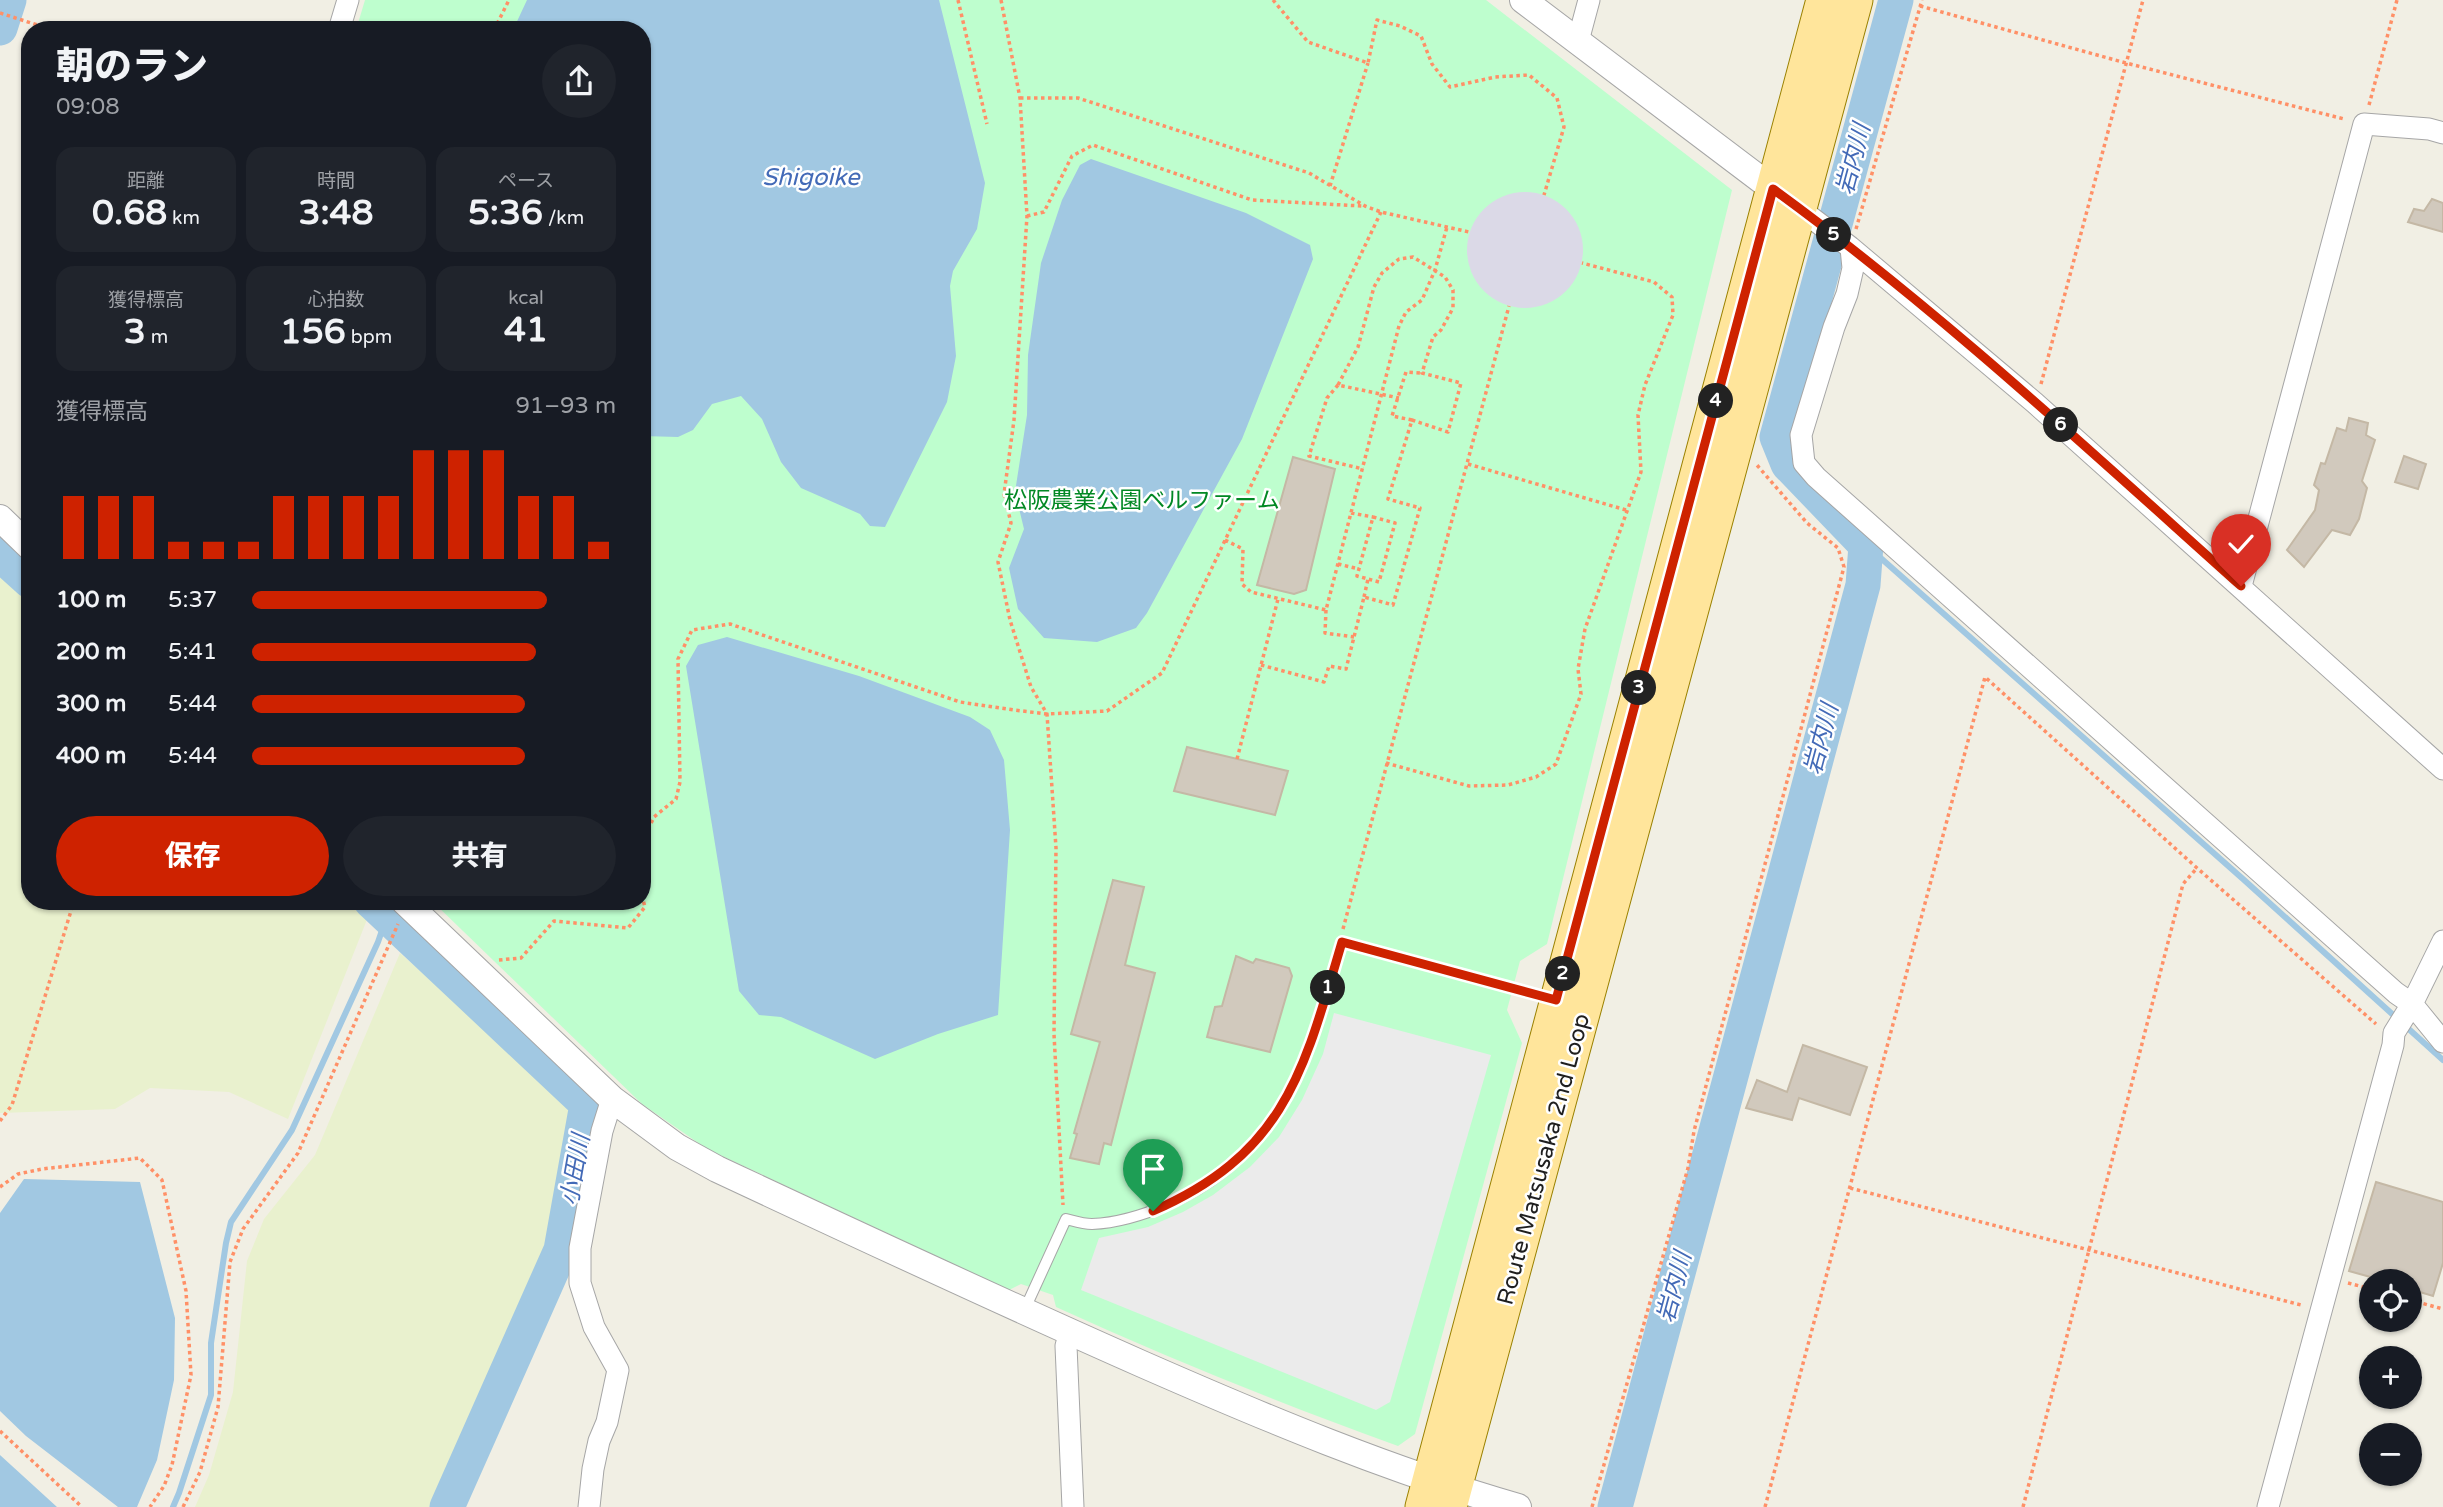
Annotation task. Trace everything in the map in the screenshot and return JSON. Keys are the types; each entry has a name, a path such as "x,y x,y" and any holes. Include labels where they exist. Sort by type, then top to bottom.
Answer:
{"main road":[{"name":"Route Matsusaka 2nd Loop","path":"1439,1495 1734,450 1796,207 1824,0"},
{"name":"Route Matsusaka 2nd Loop","path":"1439,1495 1556,1000 1796,207 1855,0"}],"street":[{"path":"342,21 348,0"},
{"path":"1523,0 1850,247 2035,402 2443,769"},
{"path":"1578,41 1589,0"},
{"path":"2241,586 2364,124 2429,129 2443,133"},
{"path":"1850,247 1853,268 1847,294 1834,327 1801,435 1804,463 1816,477 2396,993 2443,1042"},
{"path":"0,518 21,538"},
{"path":"402,910 612,1099 677,1147 717,1169 1070,1332 1439,1495 1518,1507"},
{"path":"2268,1507 2394,1036 2443,941"},
{"path":"589,1507 597,1450 607,1422 618,1370 594,1327 580,1283 580,1248 602,1131 612,1099"},
{"path":"1070,1332 1066,1346 1073,1507"}],"lane":[{"path":"1024,1311 1066,1219 1091,1224 1153,1211 1222,1173 1264,1134 1283,1105 1312,1043 1342,942 1556,1000"}],"path":[{"path":"498,21 509,0"},
{"path":"958,0 987,124"},
{"path":"1001,0 1020,98 1027,216 1014,420 1004,494 1011,523 998,562 1010,620 1031,687 1047,714 1056,848 1054,1034 1063,1205"},
{"path":"1273,0 1308,42 1368,62"},
{"path":"1850,247 1922,0"},
{"path":"2035,402 2143,0"},
{"path":"1920,6 2126,63 2364,124 2397,0"},
{"path":"0,13 25,21"},
{"path":"1330,186 1368,62 1377,20 1400,26 1421,36 1432,64 1450,88 1495,77 1529,75 1557,98 1564,127 1544,195"},
{"path":"1020,98 1078,98 1309,173 1364,206 1381,212 1469,232"},
{"path":"1027,216 1044,212 1072,156 1093,145 1252,200 1364,206"},
{"path":"651,823 654,817 676,799 680,782 678,659 692,631 730,624 960,702 1047,714 1107,711 1163,673 1381,212"},
{"path":"1354,637 1325,633 1326,610 1399,326 1406,312 1422,300 1435,270 1447,227"},
{"path":"1363,469 1310,456 1327,398 1338,385 1358,347 1374,286 1382,273 1399,259 1413,257 1445,276 1453,290 1453,308 1441,330 1433,337 1423,373"},
{"path":"1386,763 1469,786 1508,785 1536,777 1556,764 1581,694 1578,668 1585,629 1641,472 1638,415 1645,385 1673,315 1672,297 1654,282 1582,263"},
{"path":"1332,926 1343,929 1509,306"},
{"path":"1406,372 1423,373 1461,383 1448,432 1392,416 1399,398 1406,372"},
{"path":"1338,385 1399,398"},
{"path":"1364,597 1393,606 1420,508 1388,499 1412,420"},
{"path":"1592,1507 1688,1168 1694,1130 1844,567 1838,548 1807,523 1767,475 1734,450"},
{"path":"1468,464 1626,510"},
{"path":"1351,513 1373,517 1395,523 1379,582 1357,576 1373,517"},
{"path":"1226,540 1243,549 1242,584 1251,592 1326,610"},
{"path":"1338,564 1359,569"},
{"path":"1261,665 1324,682 1329,666 1346,669 1368,579"},
{"path":"1237,759 1278,598"},
{"path":"1765,1507 1985,677 2197,868 2394,1036"},
{"path":"2023,1507 2183,884 2197,868"},
{"path":"0,1121 12,1105 71,910"},
{"path":"183,1507 200,1472 218,1407 230,1262 243,1228 298,1153 392,939 402,910"},
{"path":"496,960 521,958 554,921 628,928 643,910"},
{"path":"0,1187 18,1174 42,1168 140,1158 162,1180 186,1291 191,1375 172,1465 164,1486 150,1507"},
{"path":"1850,1188 2320,1310"},
{"path":"2422,1303 2443,1309"},
{"path":"0,1431 82,1507"}],"green space":[{"name":"松阪農業公園ベルファーム","path":"365,0 1486,0 1732,190 1547,944 1520,961 1507,1010 1522,1043 1415,1434 1398,1446 1226,1380 1056,1307 1053,1295 1021,1284 1009,1290 707,1149 642,1104 441,910 651,910 651,21 359,21"},
{"path":"0,577 21,596 21,910 361,910 368,917 288,1119 229,1092 150,1088 115,1109 0,1113"},
{"path":"400,953 576,1109 555,1240 433,1507 195,1507 209,1475 233,1392 247,1261 264,1219 315,1155"}],"shaded area":[{"path":"1525,192 1547,196 1566,209 1579,228 1583,250 1579,272 1566,291 1547,304 1525,308 1503,304 1484,291 1471,272 1467,250 1471,228 1484,209 1503,196"},
{"path":"1334,1013 1491,1055 1390,1402 1376,1410 1081,1290 1099,1238 1148,1227 1183,1212 1213,1195 1250,1167 1279,1137 1302,1100 1323,1054"}],"water":[{"name":"Shigoike","path":"527,0 939,0 985,183 977,229 953,271 950,286 956,356 947,402 885,527 870,526 860,514 801,488 781,462 762,419 741,396 712,404 693,430 678,437 651,436 651,21 517,21"},
{"path":"1091,159 1246,213 1310,245 1313,259 1242,439 1147,613 1136,628 1097,642 1044,638 1018,609 1009,568 1024,529 1015,492 1027,415 1028,355 1041,263 1062,200 1080,165"},
{"path":"727,637 859,676 970,717 990,730 1004,760 1010,830 998,1015 938,1034 875,1059 781,1017 759,1015 739,991 686,666 698,645"},
{"path":"24,1179 140,1182 175,1318 174,1380 157,1460 137,1507 118,1507 26,1436 0,1411 0,1213"},
{"path":"0,1455 57,1507 0,1507"}],"building":[{"path":"2432,199 2443,203 2443,232 2408,222 2414,209 2424,211"},
{"path":"2349,418 2368,423 2366,435 2375,440 2362,481 2367,488 2359,519 2350,535 2332,530 2304,567 2287,550 2315,510 2319,490 2314,485 2321,463 2325,464 2337,428 2346,431"},
{"path":"2404,456 2426,464 2418,489 2395,482"},
{"path":"1293,457 1335,469 1306,590 1294,594 1257,585"},
{"path":"1187,747 1288,771 1275,815 1174,791"},
{"path":"1113,880 1144,887 1125,965 1155,973 1111,1145 1104,1143 1099,1164 1070,1158 1077,1134 1074,1133 1100,1042 1071,1034"},
{"path":"1236,956 1253,963 1256,959 1289,968 1292,976 1270,1052 1207,1037 1215,1007 1222,1006"},
{"path":"1803,1045 1867,1067 1850,1115 1799,1098 1792,1120 1746,1108 1757,1080 1787,1092"},
{"path":"2376,1182 2443,1202 2443,1263 2433,1296 2422,1293 2422,1269 2359,1269 2359,1274 2349,1271"}],"waterway":[{"name":"小田川","path":"0,28 9,0"},
{"name":"岩内川","path":"1615,1507 1863,585 1866,545 1788,464 1777,437 1896,0"},
{"path":"1866,545 2443,1060"},
{"name":"小田川","path":"0,554 21,573"},
{"name":"小田川","path":"381,910 587,1104 561,1250 447,1507"},
{"path":"173,1507 211,1395 211,1343 231,1222 292,1130 378,942 387,916"}],"route":[{"path":"1153,1211 1222,1173 1264,1134 1283,1105 1312,1043 1342,942 1556,1000 1773,189 1850,247 2035,402 2241,586"}]}
